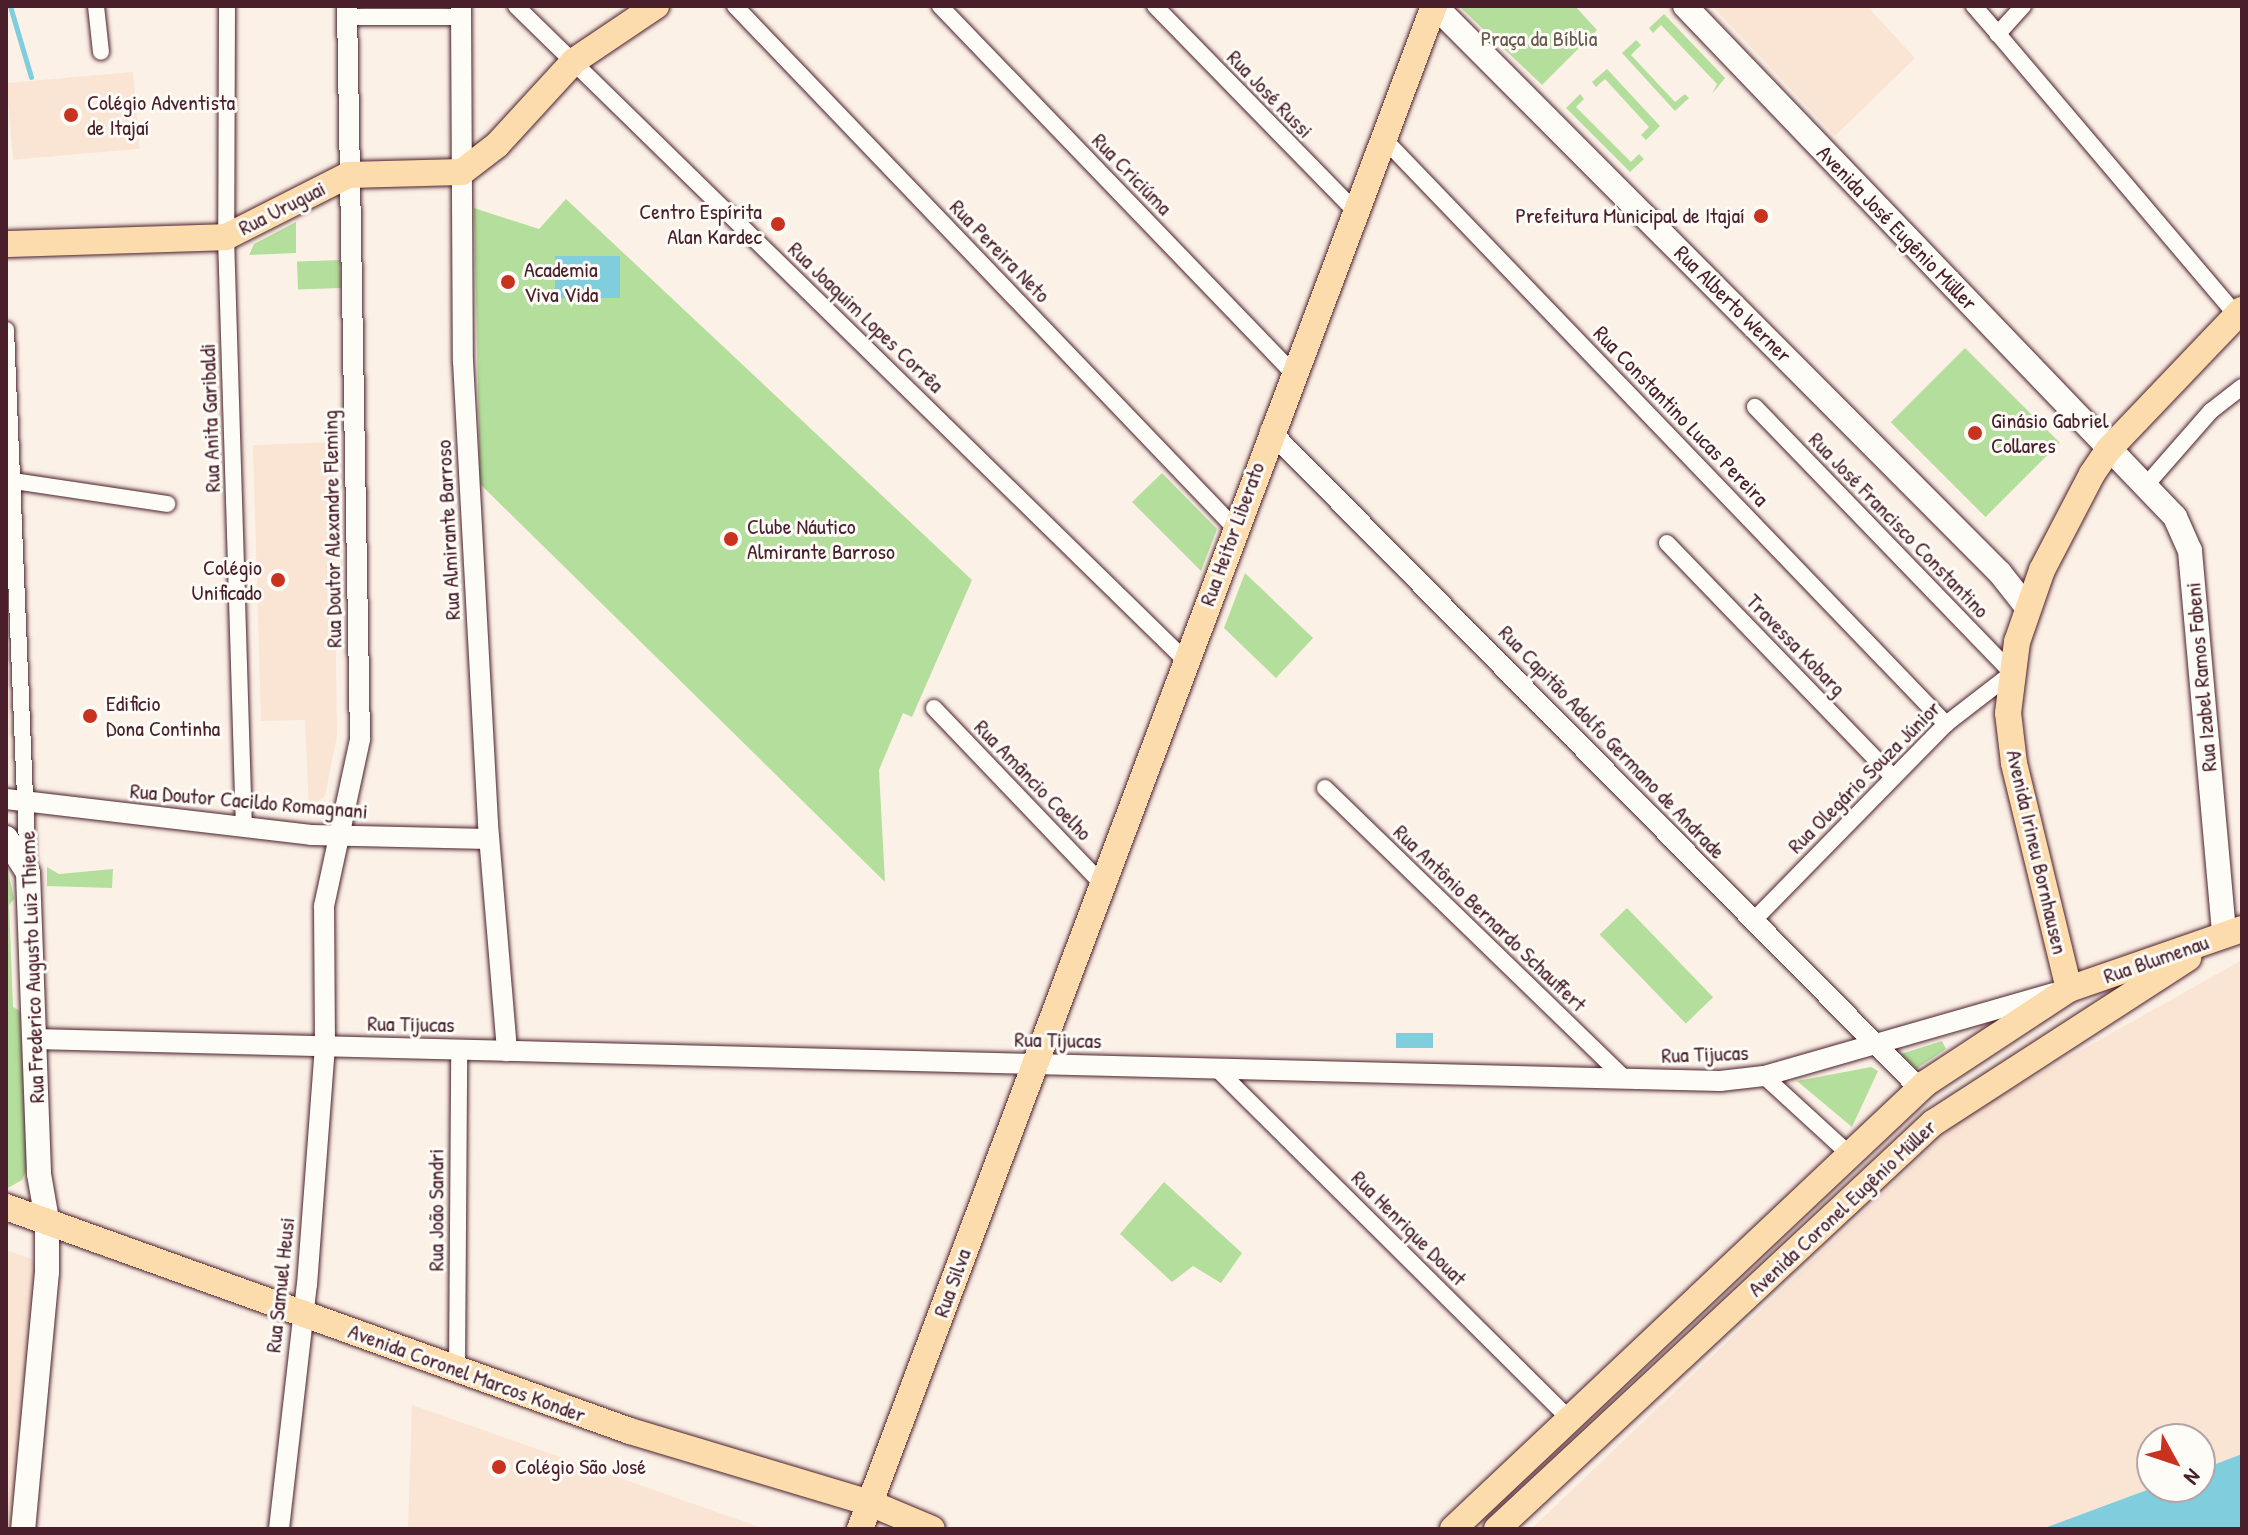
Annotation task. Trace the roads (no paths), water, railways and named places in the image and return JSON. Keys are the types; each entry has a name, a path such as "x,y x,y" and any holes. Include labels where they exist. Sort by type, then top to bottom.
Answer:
{"main road":[{"path":"462,172 497,145 574,61 656,6"},
{"name":"Rua Heitor Liberato","path":"1034,1064 1292,372 1435,6"},
{"name":"Rua Alberto Werner","path":"1435,6 2000,573 2026,606"},
{"name":"Avenida José Eugênio Müller","path":"1685,6 2108,450"},
{"name":"Rua Uruguai","path":"6,244 226,237 348,175 462,172"},
{"name":"Avenida Irineu Bornhausen","path":"2069,989 2014,763 2008,713 2012,673 2026,606 2108,450 2239,313"},
{"name":"Rua Izabel Ramos Fabeni","path":"2108,450 2147,484 2175,517 2190,551 2233,932"},
{"path":"6,838 28,873"},
{"name":"Rua Frederico Augusto Luiz Thieme","path":"23,1529 47,1272 47,1220 39,1174 28,873"},
{"name":"Rua Blumenau","path":"2069,989 2233,932"},
{"name":"Avenida Coronel Eugênio Müller","path":"1497,1529 1933,1123 2233,932"},
{"name":"Avenida Coronel Eugênio Müller","path":"1453,1529 1919,1088 2069,989"},
{"name":"Rua Silva","path":"860,1529 1034,1064"},
{"name":"Avenida Coronel Marcos Konder","path":"6,1207 630,1431 870,1503 932,1529"},
{"path":"870,1503 877,1529"}],"street":[{"path":"96,6 101,52"},
{"name":"Rua Anita Garibaldi","path":"227,6 226,237 244,828"},
{"name":"Rua Joaquim Lopes Corrêa","path":"516,6 1185,660"},
{"name":"Rua Pereira Neto","path":"735,6 1234,527"},
{"name":"Rua Criciúma","path":"940,6 1292,372"},
{"name":"Rua José Russi","path":"1155,6 1355,211"},
{"path":"1974,6 2239,313"},
{"path":"1998,34 2023,6"},
{"path":"347,12 460,11"},
{"name":"Rua Almirante Barroso","path":"460,11 463,361 489,839 507,1051"},
{"name":"Rua Doutor Alexandre Fleming","path":"325,1046 323,920 361,715 347,12"},
{"name":"Rua Constantino Lucas Pereira","path":"1383,138 1946,724"},
{"name":"Rua Frederico Augusto Luiz Thieme","path":"6,330 14,481 16,800 28,873"},
{"path":"2147,484 2211,411 2242,387"},
{"name":"Rua José Francisco Constantino","path":"1755,407 2012,673"},
{"name":"Rua Capitão Adolfo Germano de Andrade","path":"1270,431 1919,1088"},
{"path":"14,481 167,504"},
{"name":"Travessa Kobarg","path":"1667,543 1893,777"},
{"name":"Rua Olegário Souza Júnior","path":"1753,921 1946,724 2012,673"},
{"name":"Rua Amâncio Coelho","path":"934,708 1101,883"},
{"name":"Rua Antônio Bernardo Schauffert","path":"1325,788 1625,1079"},
{"name":"Rua Doutor Cacildo Romagnani","path":"16,800 244,828 337,836 489,839"},
{"name":"Rua Tijucas","path":"34,1039 1720,1081 1764,1076 2069,989"},
{"name":"Rua Samuel Heusi","path":"279,1529 304,1312 325,1046"},
{"name":"Rua João Sandri","path":"457,1370 459,1049"},
{"name":"Rua Henrique Douat","path":"1217,1069 1569,1419"},
{"path":"1764,1076 1849,1154"}],"water":[{"path":"555,256 620,256 620,298 555,298"},
{"path":"1396,1033 1433,1033 1433,1048 1396,1048"},
{"path":"2242,1454 2242,1529 2042,1529 2136,1494 2136,1503 2216,1503 2216,1464"}],"waterway":[{"path":"10,6 31,77"}],"place":[{"name":"Colégio Adventista de Itajaí","path":"71,115"},
{"name":"Prefeitura Municipal de Itajaí","path":"1761,216"},
{"name":"Centro Espírita Alan Kardec","path":"778,224"},
{"name":"Academia Viva Vida","path":"508,282"},
{"name":"Ginásio Gabriel Collares","path":"1975,433"},
{"name":"Clube Náutico Almirante Barroso","path":"731,539"},
{"name":"Colégio Unificado","path":"278,580"},
{"name":"Edificio Dona Continha","path":"90,716"},
{"name":"Colégio São José","path":"499,1467"}],"park label":[{"name":"Praça da Bíblia","path":"1539,39"}]}
